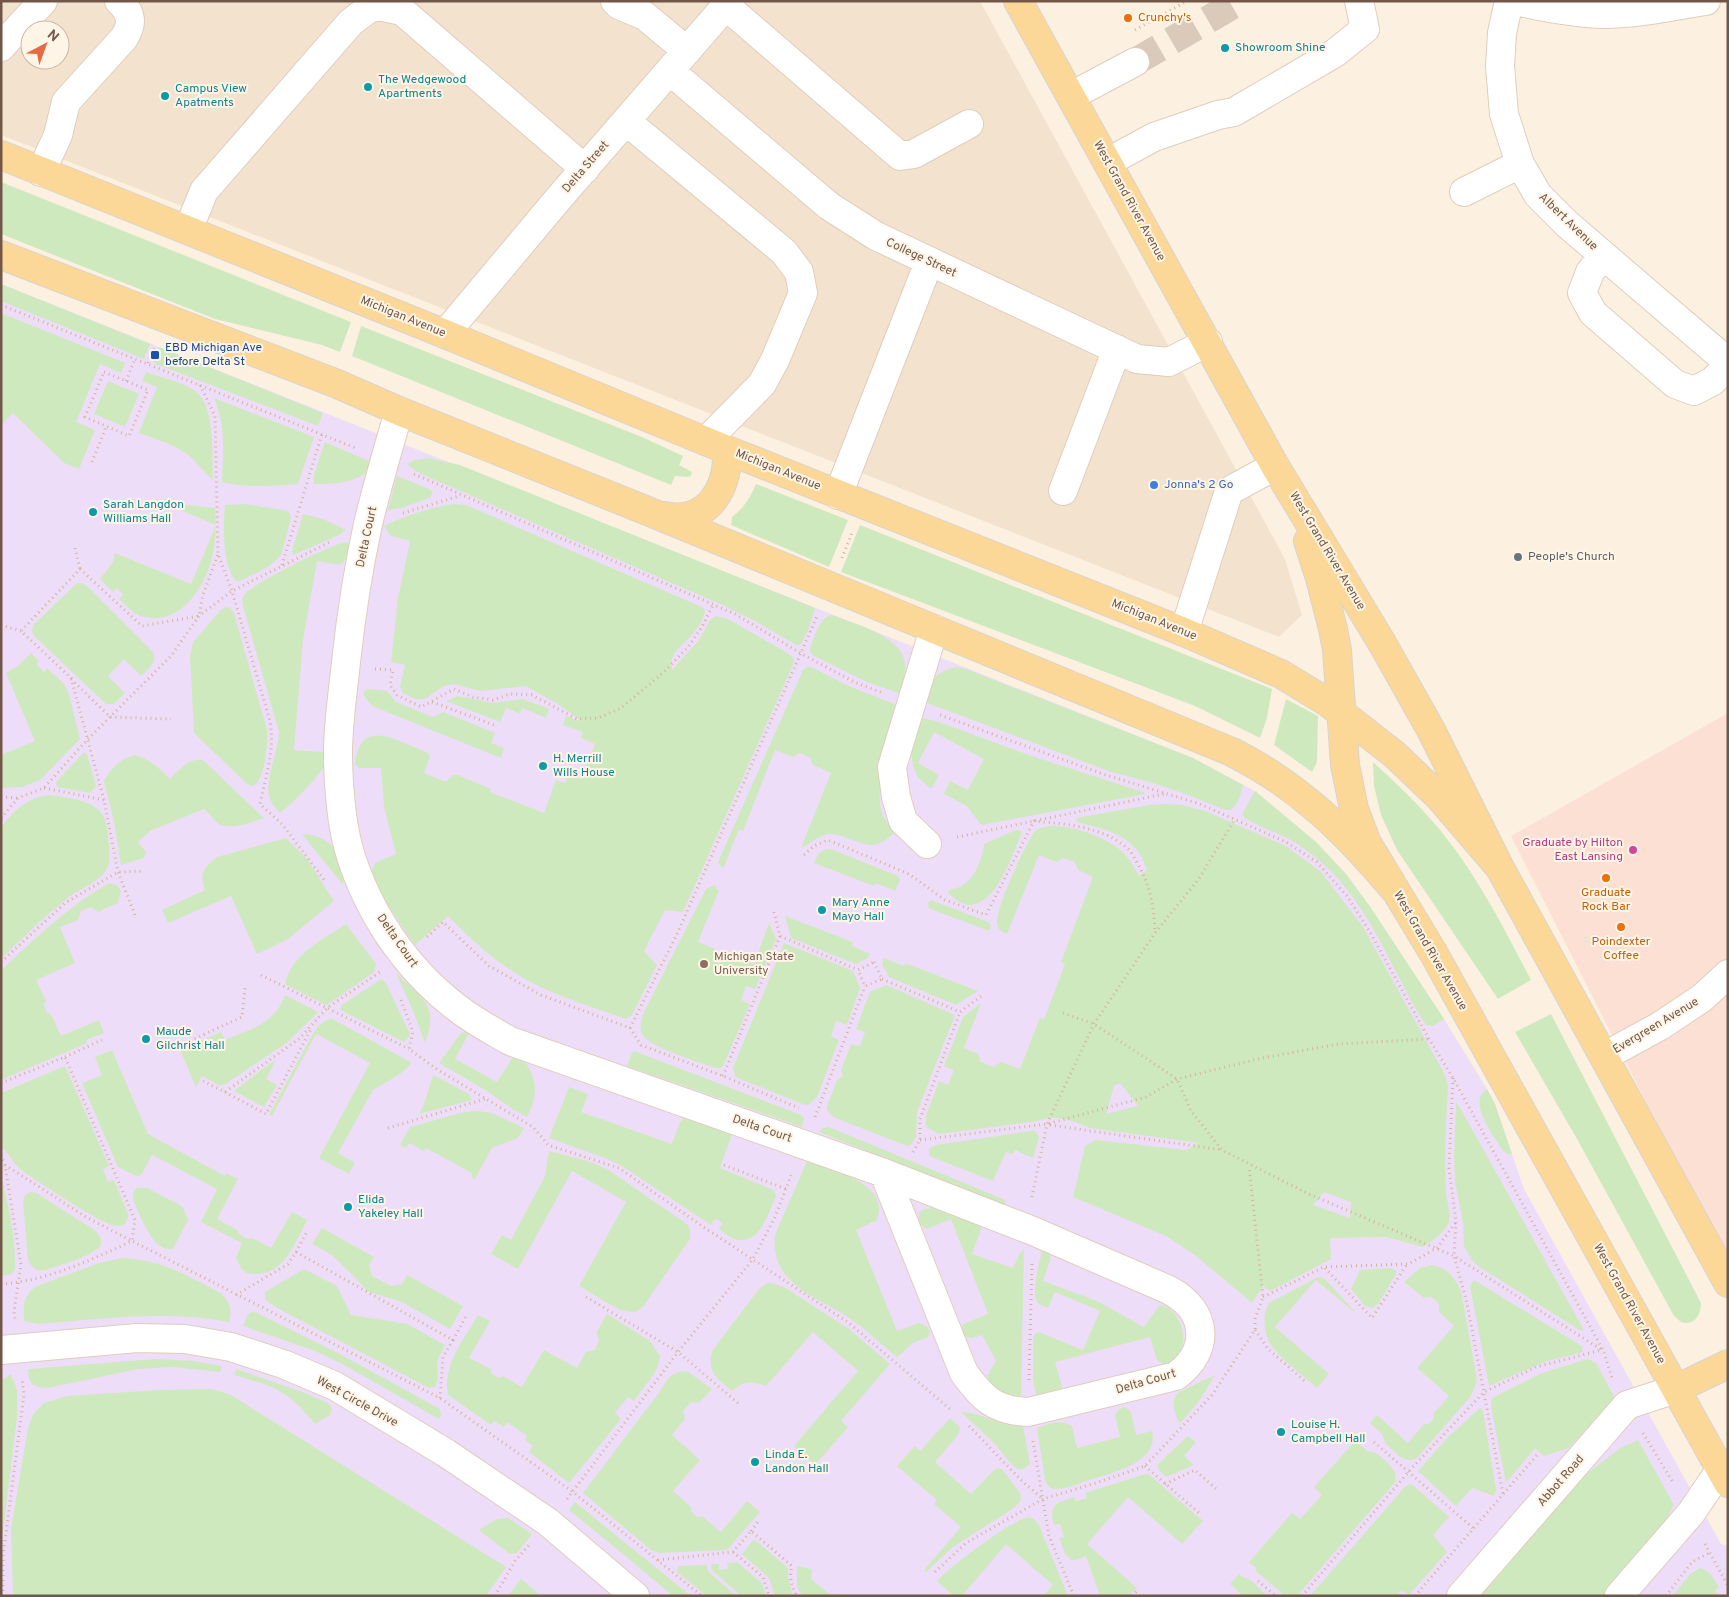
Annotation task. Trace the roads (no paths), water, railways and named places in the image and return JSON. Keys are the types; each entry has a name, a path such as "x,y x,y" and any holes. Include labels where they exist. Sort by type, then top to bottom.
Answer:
{"main road":[{"name":"West Grand River Avenue","path":"1018,1 1279,473 1382,643 1431,730 1500,868 1605,1056 1728,1283"},
{"name":"Michigan Avenue","path":"1,155 445,334 716,446 1184,632 1281,674 1313,692 1341,712 1378,740 1412,770 1440,798 1500,868"},
{"path":"1,255 335,383 399,411 1203,739 1260,766 1281,780 1328,817 1364,853 1393,888"},
{"path":"655,514 677,519 686,518 709,505 719,493 725,480 728,465 716,446"},
{"name":"West Grand River Avenue","path":"1279,473 1311,548 1329,611 1337,650 1344,765 1354,809 1367,843 1434,954 1676,1389 1725,1467"},
{"path":"1676,1389 1728,1364"}],"street":[{"path":"1,47 43,1"},
{"path":"41,172 58,135 66,102 124,38 130,28 130,17 125,7 119,1"},
{"name":"College Street","path":"615,1 619,5 646,16 678,61 829,206 876,236 1137,359 1169,362 1208,342"},
{"path":"1108,162 1154,136 1218,115 1234,112 1335,53 1365,28 1359,1"},
{"name":"Albert Avenue","path":"1509,1 1502,33 1500,66 1504,114 1520,164 1538,195 1567,224 1728,363"},
{"path":"1515,1 1562,11 1603,14 1641,12 1706,1"},
{"path":"728,4 900,156 914,154 969,124"},
{"name":"Delta Street","path":"445,334 553,204 728,4"},
{"path":"188,230 204,191 350,22 374,5 402,11 585,169"},
{"path":"1071,96 1135,62"},
{"path":"626,121 784,252 799,272 803,293 775,360 762,384 716,446"},
{"path":"1464,192 1520,164"},
{"path":"1604,256 1590,272 1582,293 1593,313 1676,384 1694,391 1713,381 1728,363"},
{"path":"838,495 929,262"},
{"path":"1063,491 1116,349"},
{"name":"Delta Court","path":"399,411 368,523 351,619 338,753 341,804 349,849 364,890 383,926 405,958 433,987 456,1007 480,1024 510,1041 884,1173 1033,1231 1179,1296 1195,1312 1199,1323 1201,1335 1194,1359 1176,1376 1028,1412 1013,1412 996,1406 978,1393 964,1373 884,1173"},
{"path":"1184,632 1229,491 1279,473"},
{"path":"927,844 903,821 896,797 892,767 934,630"},
{"name":"Evergreen Avenue","path":"1605,1056 1660,1026 1702,998 1728,974"},
{"name":"West Circle Drive","path":"1,1350 137,1338 185,1339 231,1347 283,1364 335,1386 446,1453 548,1522 635,1596"},
{"name":"Abbot Road","path":"1461,1596 1627,1405 1676,1389"},
{"path":"1619,1596 1691,1513 1725,1467"}],"tunnel":[{"path":"1135,62 1240,1"}],"place":[{"name":"Crunchy's","path":"1128,18"},
{"name":"Showroom Shine","path":"1225,48"},
{"name":"The Wedgewood Apartments","path":"368,87"},
{"name":"Campus View Apatments","path":"165,96"},
{"name":"EBD Michigan Ave before Delta St","path":"155,355"},
{"name":"Jonna's 2 Go","path":"1154,485"},
{"name":"Sarah Langdon Williams Hall","path":"93,512"},
{"name":"People's Church","path":"1518,557"},
{"name":"H. Merrill Wills House","path":"543,766"},
{"name":"Graduate by Hilton East Lansing","path":"1633,850"},
{"name":"Graduate Rock Bar","path":"1606,878"},
{"name":"Mary Anne Mayo Hall","path":"822,910"},
{"name":"Poindexter Coffee","path":"1621,927"},
{"name":"Michigan State University","path":"704,964"},
{"name":"Maude Gilchrist Hall","path":"146,1039"},
{"name":"Elida Yakeley Hall","path":"348,1207"},
{"name":"Louise H. Campbell Hall","path":"1281,1432"},
{"name":"Linda E. Landon Hall","path":"755,1462"}]}
